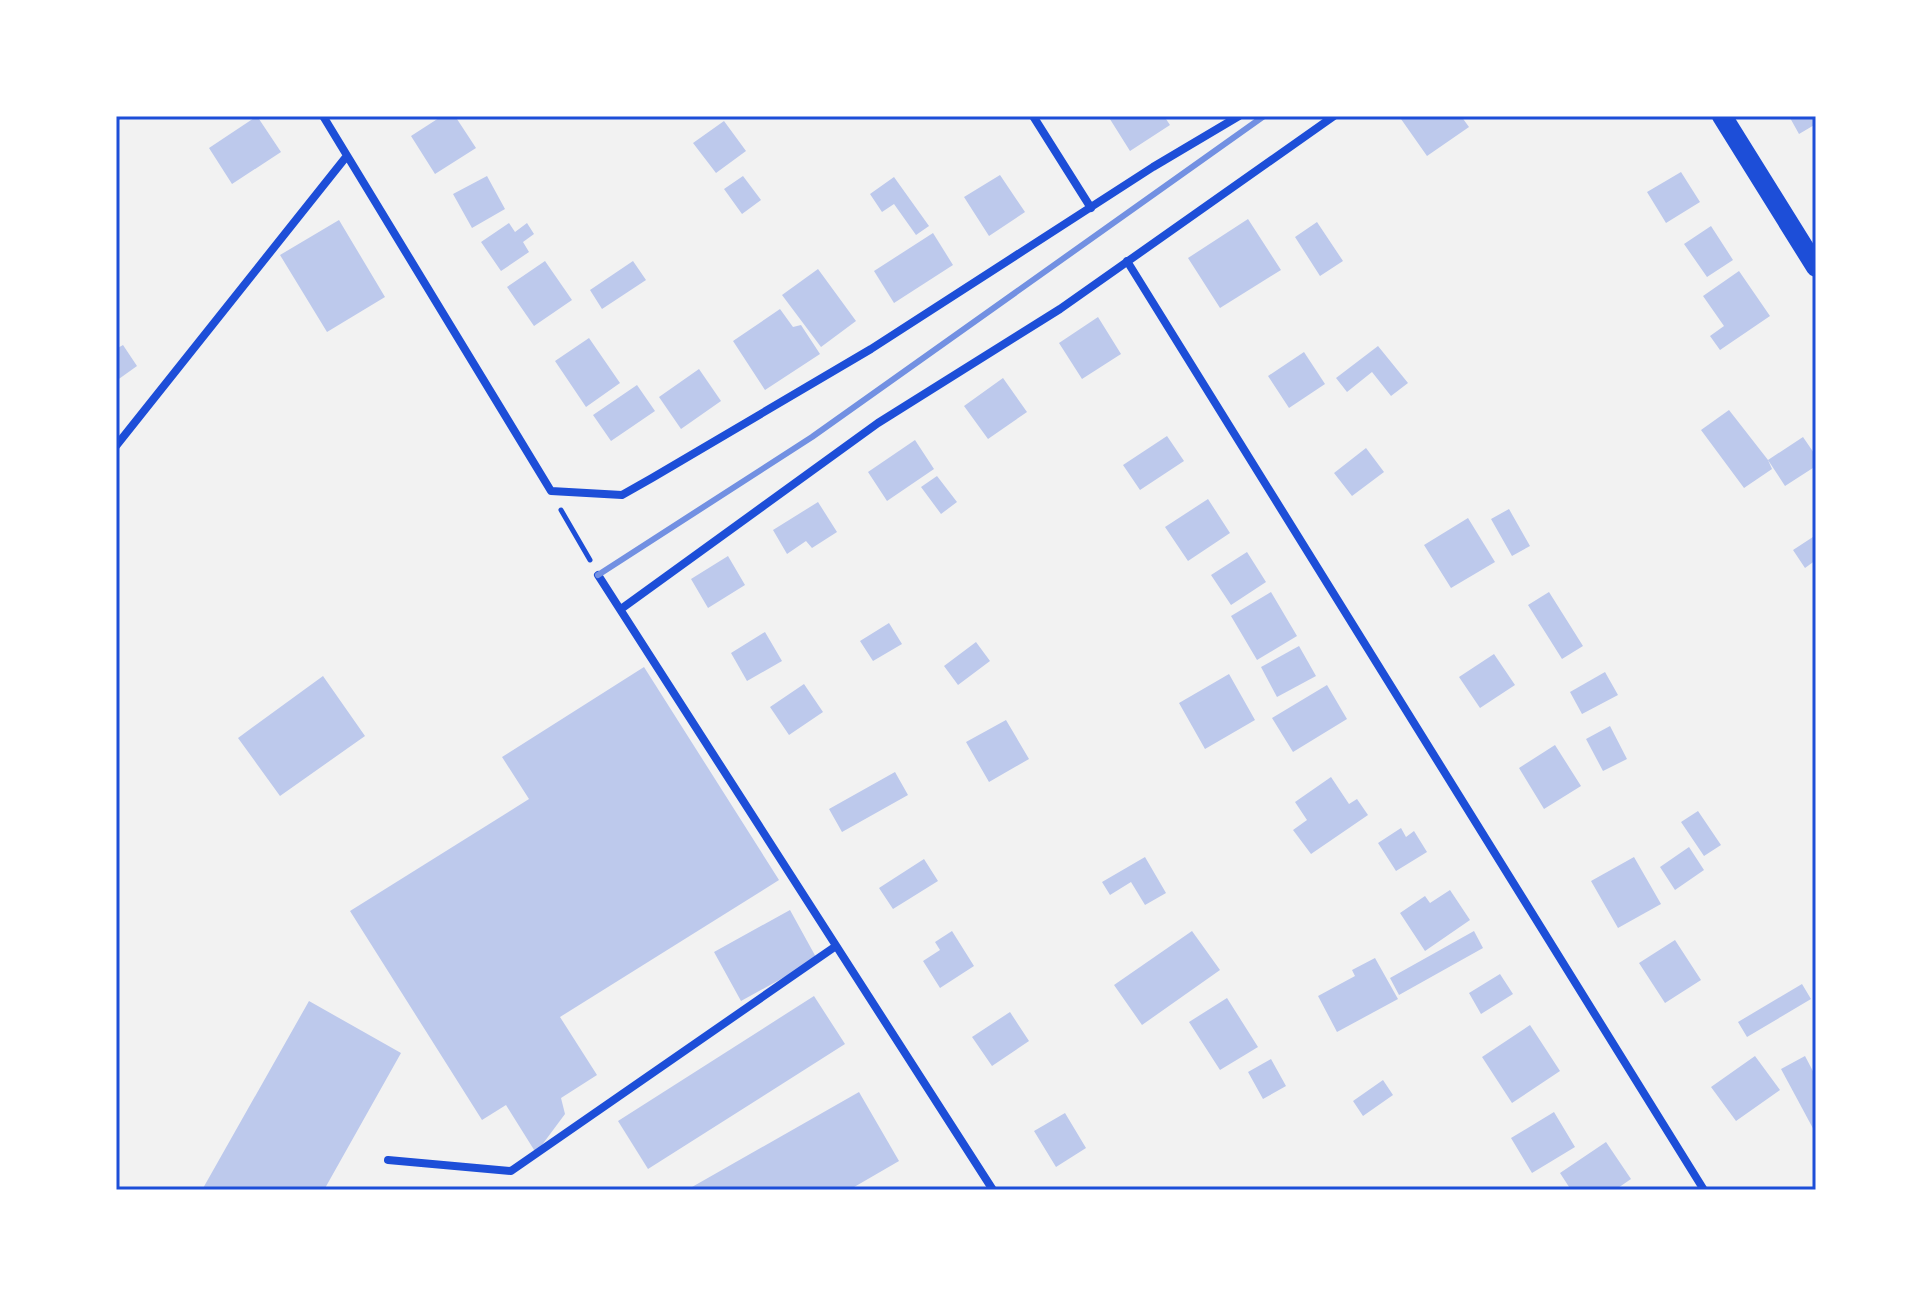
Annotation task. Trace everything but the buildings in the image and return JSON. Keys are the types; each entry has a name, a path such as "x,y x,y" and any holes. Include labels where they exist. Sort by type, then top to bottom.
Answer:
{"main road":[{"path":"1722,116 1816,267"}],"street":[{"path":"323,116 551,491 622,495 871,349 1239,116"},
{"path":"1033,116 1091,208"},
{"path":"621,609 878,423 1060,309 1334,116"},
{"path":"116,446 346,157"},
{"path":"1127,261 1704,1190"},
{"path":"598,575 993,1190"},
{"path":"388,1160 511,1171 836,946"}],"path":[{"path":"551,491 598,575"}],"railway":[{"path":"598,575 812,437 1264,116"}]}
